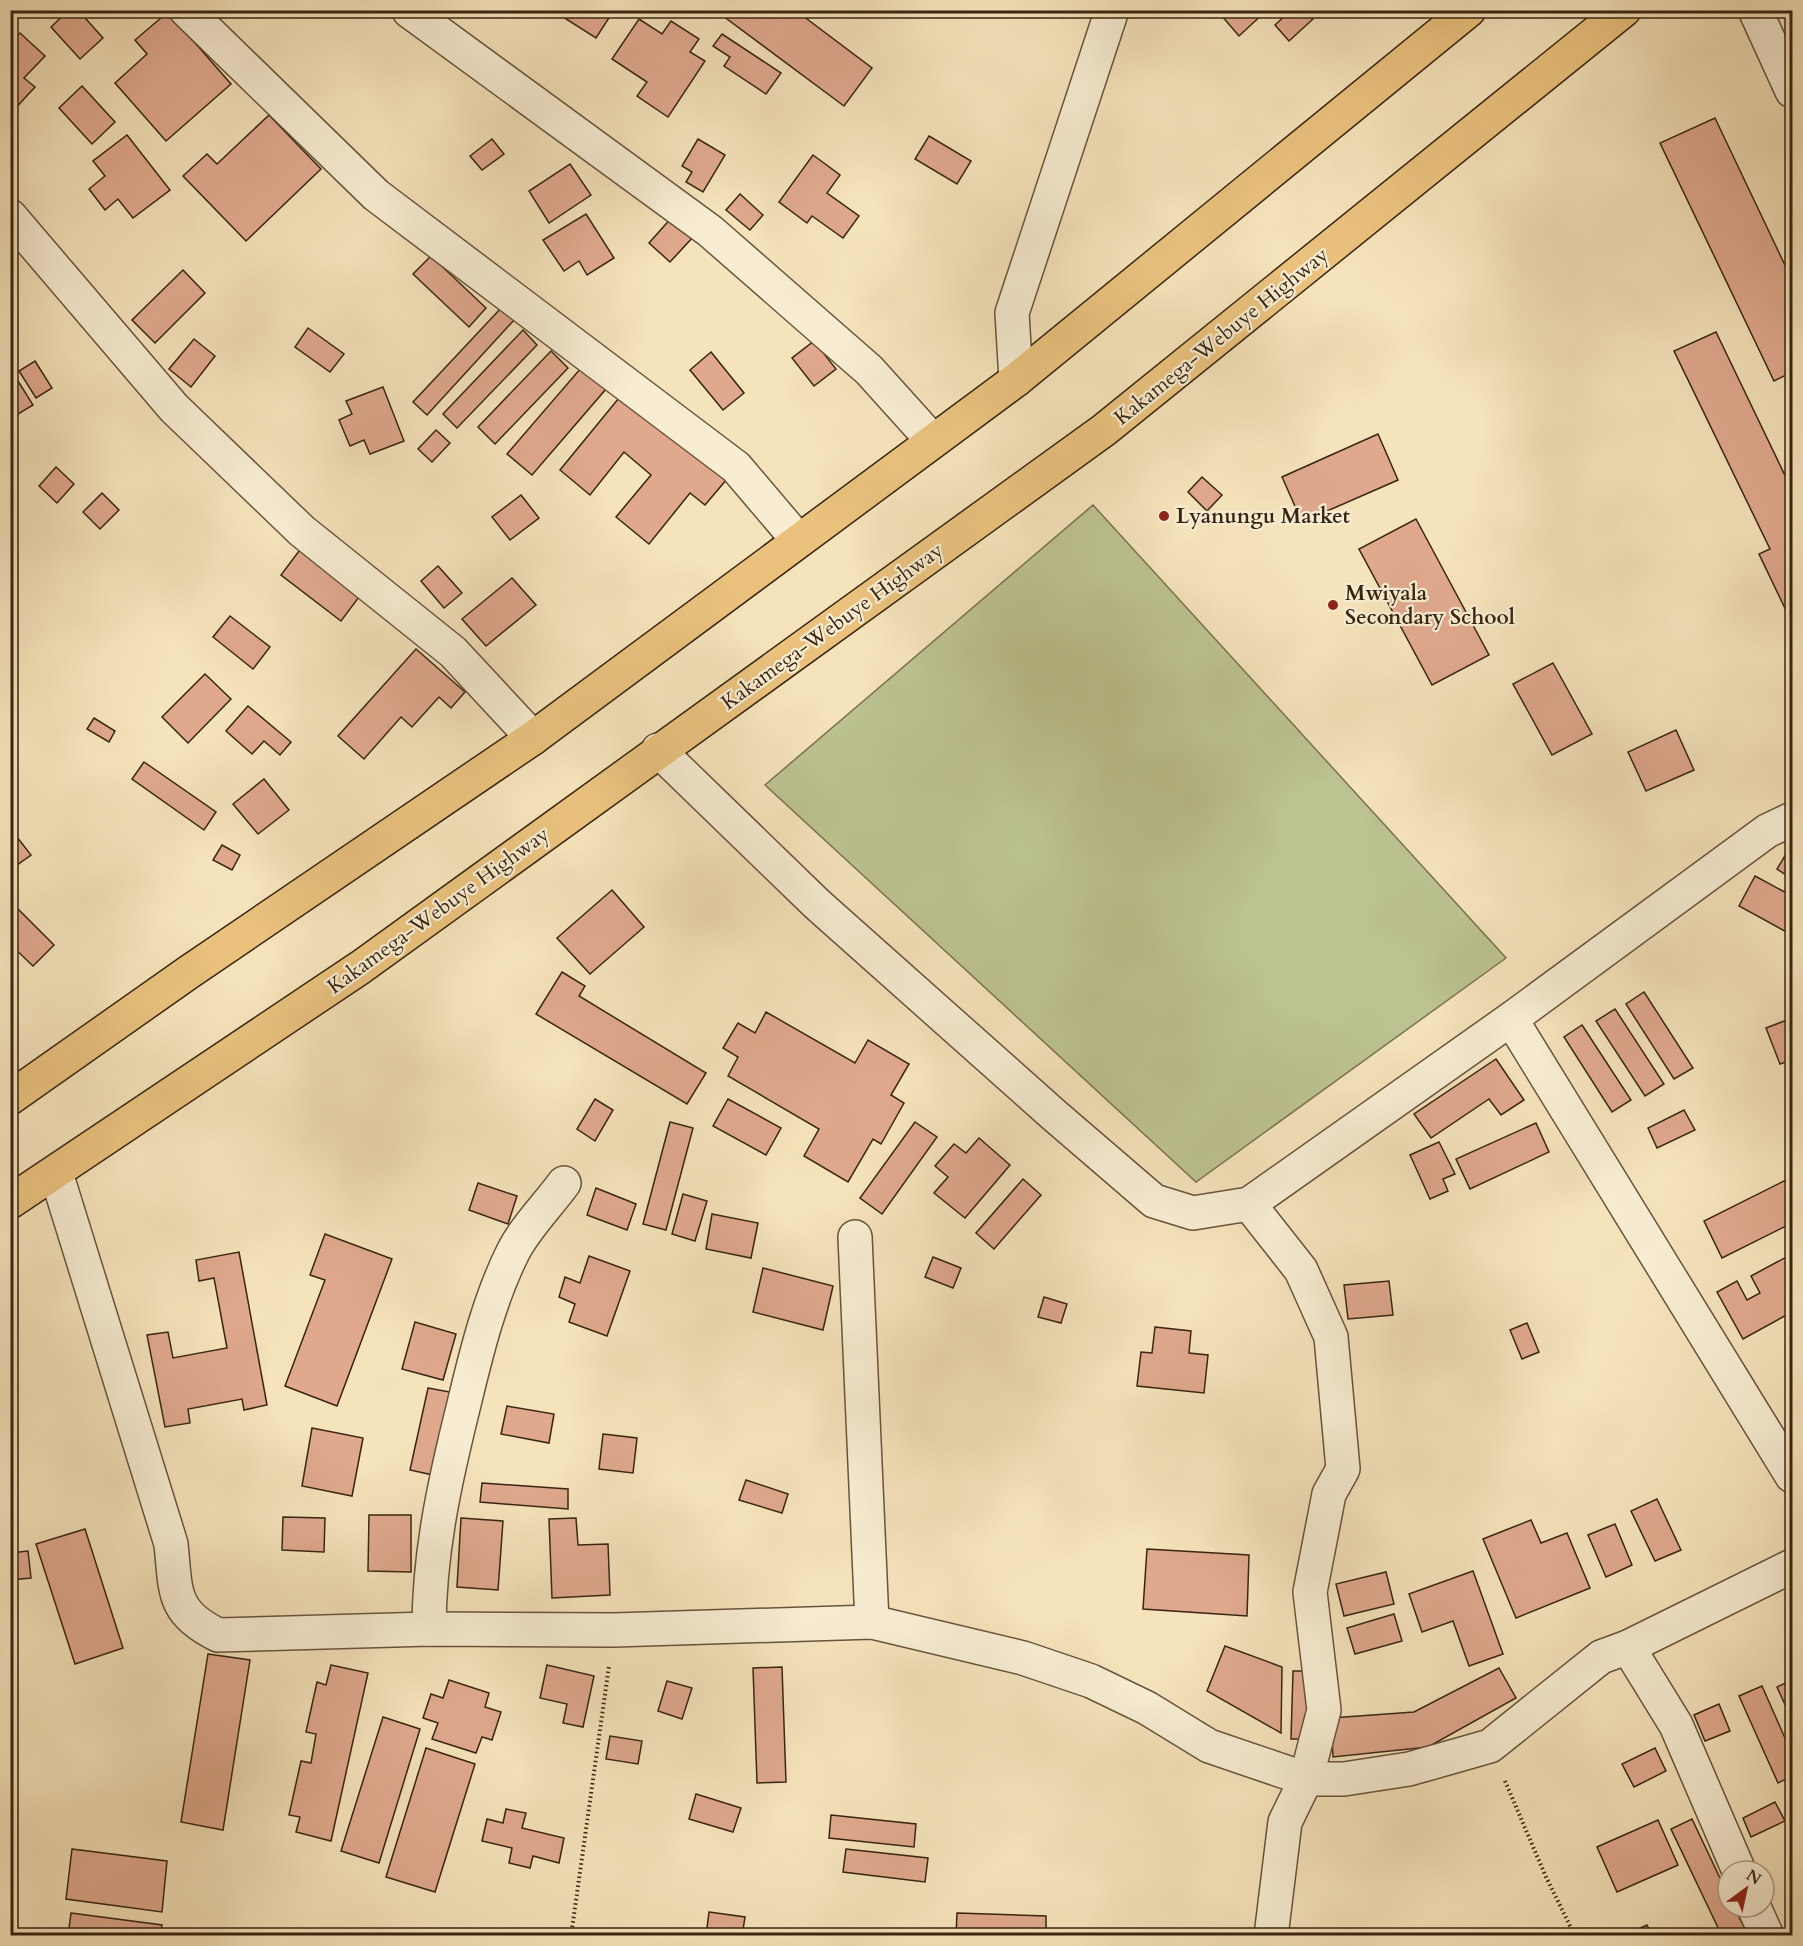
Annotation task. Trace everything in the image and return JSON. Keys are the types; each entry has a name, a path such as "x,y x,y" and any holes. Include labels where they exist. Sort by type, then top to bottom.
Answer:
{"highway":[{"path":"10,1098 189,972 533,738 1016,380 1469,10"},
{"name":"Kakamega-Webuye Highway","path":"10,1202 361,967 658,750 1104,430 1624,10"}],"street":[{"path":"186,10 376,195 736,466 798,540"},
{"path":"1016,380 1012,314 1112,10"},
{"path":"1755,10 1792,92"},
{"path":"409,11 710,231 869,370 933,441"},
{"path":"10,216 174,408 302,531 453,652 533,738"},
{"path":"658,750 817,904 1053,1115 1154,1201 1193,1213 1249,1204 1511,1019 1767,831 1792,819"},
{"path":"1511,1019 1792,1476"},
{"path":"56,1173 171,1544 177,1596 185,1614 200,1627 218,1635 429,1629 614,1630 872,1622 1023,1658 1091,1681 1147,1708 1209,1746 1306,1779 1344,1779 1409,1769 1490,1746 1601,1657 1628,1647 1792,1566"},
{"path":"429,1629 429,1578 450,1460 483,1332 514,1251 564,1183"},
{"path":"1249,1204 1301,1270 1331,1336 1339,1403 1343,1469 1329,1494 1310,1592 1324,1710 1306,1779 1285,1822 1271,1935"},
{"path":"855,1238 872,1622"},
{"path":"1628,1647 1676,1725 1734,1859"},
{"path":"1760,1919 1767,1935"}],"path":[{"path":"571,1935 614,1630"},
{"path":"1490,1746 1546,1877 1575,1935"}],"green space":[{"path":"1093,505 1506,958 1196,1182 765,785"}],"building":[{"path":"69,10 78,10 103,38 80,59 51,27"},
{"path":"568,10 614,10 596,38 563,17"},
{"path":"715,10 795,10 872,68 844,106"},
{"path":"1049,10 1068,10 1064,18"},
{"path":"1226,10 1267,10 1239,36 1221,15"},
{"path":"1291,10 1305,10 1313,19 1289,41 1275,25"},
{"path":"168,12 231,84 166,141 115,83 147,54 135,40"},
{"path":"639,19 662,34 671,21 699,39 690,52 705,61 668,117 637,96 647,82 612,59"},
{"path":"20,33 45,56 24,78 35,87 10,114 10,43"},
{"path":"722,34 781,73 766,94 724,66 730,57 713,46"},
{"path":"82,86 115,122 92,144 59,108"},
{"path":"269,115 321,169 246,241 183,176 207,154 217,164"},
{"path":"1715,118 1792,280 1792,372 1774,381 1660,143"},
{"path":"127,135 170,190 133,218 118,199 105,210 89,189 105,176 93,161"},
{"path":"929,136 971,161 957,184 915,159"},
{"path":"492,139 504,154 482,170 470,156"},
{"path":"698,139 725,155 703,192 686,182 692,172 682,166"},
{"path":"813,155 840,175 827,193 859,216 843,238 812,216 807,223 779,202"},
{"path":"570,164 591,195 549,223 529,191"},
{"path":"740,194 763,215 750,230 726,210"},
{"path":"586,214 614,258 587,275 579,261 564,271 543,240"},
{"path":"673,216 694,236 670,262 649,243"},
{"path":"431,256 486,308 469,327 413,274"},
{"path":"183,270 205,293 155,343 132,320"},
{"path":"502,307 515,319 427,415 413,402"},
{"path":"308,328 344,354 330,372 295,347"},
{"path":"523,330 537,345 457,428 443,414"},
{"path":"1716,332 1792,490 1792,623 1759,554 1770,549 1674,351"},
{"path":"194,339 215,356 191,387 169,369"},
{"path":"814,341 836,369 814,386 792,358"},
{"path":"551,351 568,368 495,444 478,427"},
{"path":"711,352 744,393 723,410 690,370"},
{"path":"35,361 52,388 36,398 19,371"},
{"path":"581,368 606,389 532,475 507,454"},
{"path":"18,381 33,405 10,419 10,386"},
{"path":"383,387 404,441 370,454 364,440 350,446 339,420 352,414 346,401"},
{"path":"623,393 727,479 705,505 690,493 649,544 616,517 651,475 624,452 590,495 560,470"},
{"path":"436,430 450,443 432,462 418,449"},
{"path":"1378,434 1398,480 1302,522 1282,477"},
{"path":"56,467 74,484 57,503 39,486"},
{"path":"1202,477 1222,495 1207,511 1188,492"},
{"path":"102,493 119,510 100,529 83,512"},
{"path":"521,495 539,518 510,540 492,517"},
{"path":"1416,519 1489,655 1432,685 1359,549"},
{"path":"302,547 362,593 341,621 281,575"},
{"path":"438,566 462,593 444,608 421,581"},
{"path":"512,578 536,605 486,646 462,619"},
{"path":"230,616 270,647 253,669 213,637"},
{"path":"416,649 465,692 451,708 439,697 412,727 401,717 364,759 338,736"},
{"path":"1553,663 1592,734 1552,755 1513,684"},
{"path":"205,674 231,699 188,743 162,717"},
{"path":"248,706 291,742 280,755 264,741 252,754 226,731"},
{"path":"94,718 115,731 109,742 87,729"},
{"path":"1676,730 1694,770 1646,791 1628,752"},
{"path":"144,762 216,812 204,830 132,779"},
{"path":"264,779 289,810 258,834 233,804"},
{"path":"10,828 31,855 10,870"},
{"path":"1792,844 1792,879 1777,869"},
{"path":"222,845 240,855 232,870 213,860"},
{"path":"1755,876 1792,896 1792,935 1739,906"},
{"path":"612,890 644,927 590,974 557,938"},
{"path":"10,901 54,945 33,966 10,944"},
{"path":"562,972 585,986 579,996 706,1073 687,1104 536,1014"},
{"path":"1644,992 1693,1068 1674,1079 1626,1004"},
{"path":"1615,1009 1664,1084 1645,1096 1596,1021"},
{"path":"766,1012 855,1063 868,1040 909,1064 891,1095 904,1103 881,1144 873,1139 848,1182 804,1156 819,1129 728,1076 738,1057 723,1048 738,1023 755,1033"},
{"path":"1792,1018 1792,1060 1780,1064 1766,1028"},
{"path":"1582,1025 1631,1100 1612,1112 1564,1037"},
{"path":"1496,1059 1524,1100 1501,1115 1489,1099 1431,1138 1414,1114"},
{"path":"595,1099 613,1110 595,1141 577,1129"},
{"path":"728,1099 781,1128 766,1155 713,1126"},
{"path":"1684,1110 1695,1130 1657,1148 1648,1128"},
{"path":"670,1122 693,1128 666,1230 643,1224"},
{"path":"915,1122 937,1137 882,1214 860,1198"},
{"path":"1536,1123 1549,1152 1470,1189 1456,1159"},
{"path":"979,1138 1010,1165 965,1218 934,1193 948,1177 935,1166 954,1144 966,1153"},
{"path":"1439,1142 1455,1174 1443,1179 1448,1191 1430,1199 1410,1155"},
{"path":"1792,1177 1792,1223 1722,1258 1704,1221"},
{"path":"1023,1179 1041,1195 994,1249 976,1233"},
{"path":"478,1183 517,1196 508,1224 469,1210"},
{"path":"596,1188 636,1204 627,1230 587,1215"},
{"path":"683,1194 707,1201 695,1241 672,1234"},
{"path":"712,1214 758,1223 751,1258 706,1249"},
{"path":"325,1234 392,1259 337,1406 285,1386 325,1280 310,1275"},
{"path":"239,1252 267,1405 244,1410 242,1399 188,1409 190,1423 165,1427 147,1335 168,1332 173,1358 227,1348 214,1278 199,1281 196,1260"},
{"path":"1792,1254 1792,1312 1743,1339 1717,1292 1737,1281 1747,1300 1760,1293 1751,1276"},
{"path":"589,1256 630,1271 607,1336 569,1322 575,1304 559,1297 565,1277 580,1283"},
{"path":"933,1257 961,1268 953,1288 925,1277"},
{"path":"763,1268 833,1286 823,1330 753,1312"},
{"path":"1389,1281 1393,1315 1348,1319 1344,1285"},
{"path":"1044,1297 1067,1304 1061,1323 1038,1317"},
{"path":"415,1322 456,1334 443,1380 402,1369"},
{"path":"1527,1323 1539,1352 1522,1359 1510,1330"},
{"path":"1155,1327 1191,1331 1189,1353 1208,1355 1204,1393 1137,1386 1141,1352 1152,1353"},
{"path":"428,1388 450,1392 433,1475 410,1470"},
{"path":"507,1406 554,1414 549,1443 501,1434"},
{"path":"312,1428 363,1438 352,1496 302,1486"},
{"path":"603,1434 637,1438 633,1473 599,1469"},
{"path":"746,1480 788,1494 782,1513 739,1500"},
{"path":"482,1483 568,1489 568,1509 480,1502"},
{"path":"1657,1499 1681,1550 1655,1561 1631,1511"},
{"path":"369,1515 411,1515 411,1572 368,1571"},
{"path":"283,1517 325,1518 324,1552 282,1550"},
{"path":"461,1518 503,1521 498,1590 457,1587"},
{"path":"576,1518 578,1545 608,1544 610,1595 552,1598 549,1519"},
{"path":"1531,1520 1541,1543 1567,1533 1590,1588 1516,1618 1483,1539"},
{"path":"1615,1524 1632,1565 1606,1577 1588,1535"},
{"path":"85,1529 123,1648 75,1664 36,1544"},
{"path":"1147,1549 1249,1555 1247,1616 1143,1609"},
{"path":"28,1551 31,1578 10,1580 10,1553"},
{"path":"1473,1571 1503,1654 1469,1666 1453,1621 1422,1632 1409,1594"},
{"path":"1386,1572 1394,1604 1344,1616 1336,1584"},
{"path":"1394,1614 1402,1641 1355,1654 1347,1628"},
{"path":"1225,1646 1282,1667 1281,1733 1207,1691"},
{"path":"208,1654 250,1660 223,1830 181,1822"},
{"path":"331,1665 368,1673 331,1841 296,1832 300,1817 289,1815 301,1761 311,1763 316,1734 306,1732 317,1682 326,1685"},
{"path":"547,1665 594,1676 583,1727 563,1723 567,1704 540,1698"},
{"path":"782,1667 786,1782 757,1783 753,1668"},
{"path":"1499,1668 1516,1698 1428,1747 1333,1757 1331,1718 1414,1712"},
{"path":"1293,1671 1312,1671 1312,1739 1291,1739"},
{"path":"449,1680 489,1693 485,1707 501,1712 492,1740 482,1737 476,1753 432,1739 438,1723 423,1718 431,1694 443,1698"},
{"path":"1792,1680 1792,1720 1777,1687"},
{"path":"667,1681 692,1688 682,1719 658,1711"},
{"path":"1762,1686 1792,1754 1792,1776 1778,1783 1739,1696"},
{"path":"1719,1704 1730,1731 1705,1741 1694,1715"},
{"path":"383,1717 420,1729 379,1863 341,1851"},
{"path":"610,1736 642,1741 638,1764 606,1759"},
{"path":"426,1748 475,1764 435,1892 386,1877"},
{"path":"1655,1748 1666,1771 1634,1787 1622,1764"},
{"path":"696,1794 741,1808 733,1832 689,1819"},
{"path":"1775,1802 1785,1821 1751,1837 1743,1818"},
{"path":"506,1809 526,1813 522,1828 564,1838 559,1863 533,1856 530,1868 509,1863 512,1848 482,1841 487,1819 503,1823"},
{"path":"831,1815 916,1824 914,1847 829,1838"},
{"path":"1692,1819 1716,1870 1716,1919 1740,1919 1748,1935 1722,1936 1671,1829"},
{"path":"1658,1820 1678,1865 1617,1892 1597,1847"},
{"path":"72,1849 167,1861 162,1912 66,1899"},
{"path":"846,1849 928,1858 925,1882 843,1872"},
{"path":"709,1912 745,1917 742,1936 706,1936"},
{"path":"71,1913 162,1925 160,1936 68,1936"},
{"path":"957,1913 1046,1916 1046,1936 956,1936"},
{"path":"1647,1925 1652,1936 1622,1936"}],"place":[{"name":"Lyanungu Market","path":"1164,516"},
{"name":"Mwiyala Secondary School","path":"1333,605"}]}
